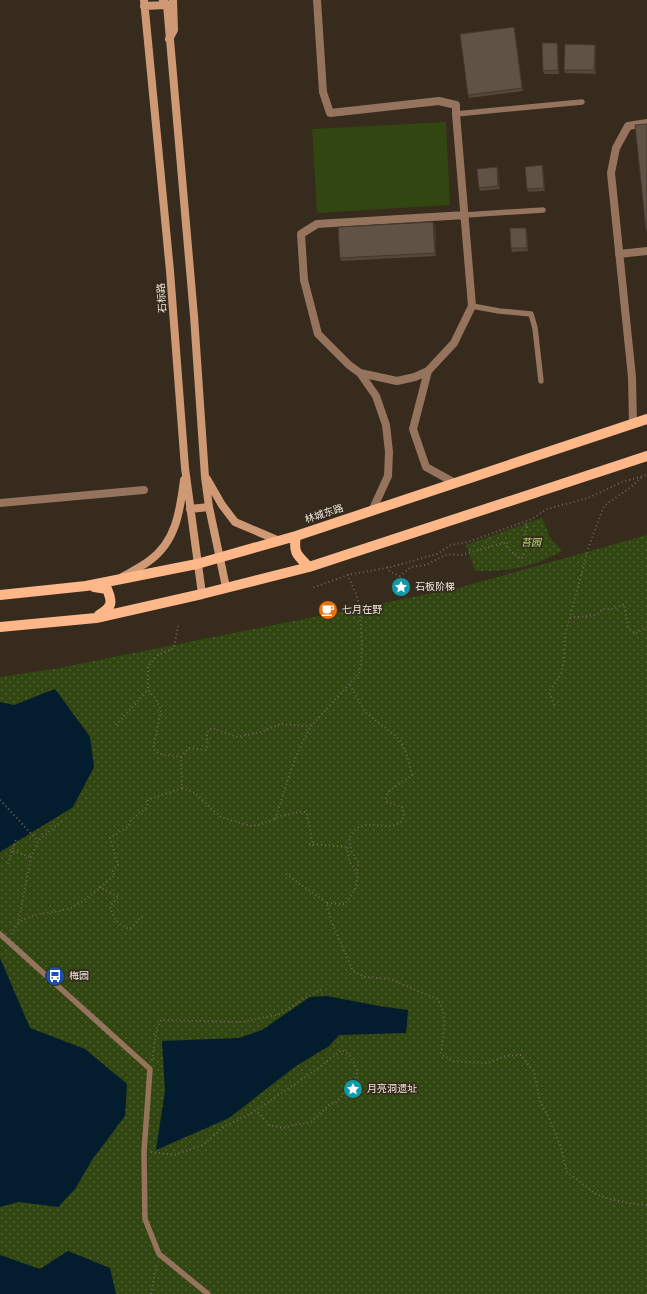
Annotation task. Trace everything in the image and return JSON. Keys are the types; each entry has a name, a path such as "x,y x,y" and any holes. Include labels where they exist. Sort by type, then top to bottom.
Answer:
{"main road":[{"path":"144,3 168,2 169,39 194,316 205,477 209,507 226,587"},
{"name":"石标路","path":"144,3 170,272 185,468 202,594"},
{"name":"林城东路","path":"0,595 86,586 197,564 277,540 296,536 647,419"},
{"path":"0,627 96,618 202,594 309,567 647,456"},
{"path":"116,581 150,560 171,538 180,508 185,468"},
{"path":"205,477 222,505 235,522 277,540"},
{"path":"190,509 209,507"},
{"path":"296,536 294,547 296,554 309,567"},
{"path":"86,586 107,589 111,600 108,610 96,618"}],"street":[{"path":"317,0 323,92 330,113 439,101 456,105 472,306 454,343 428,371 415,377 397,381 360,373"},
{"path":"633,424 632,377 610,173 616,148 628,126 647,123"},
{"path":"372,511 388,476 389,452 386,425 376,396 360,373 349,365 318,334 304,280 301,234 317,224 465,215"},
{"path":"619,254 647,251"},
{"path":"428,371 413,429 426,467 455,483"},
{"path":"0,503 144,490"}],"lane":[{"path":"456,114 582,102"},
{"path":"465,215 543,210"},
{"path":"472,306 499,311 532,314 541,380"},
{"path":"0,934 150,1069 144,1152 145,1219 159,1254 208,1294"}],"path":[{"path":"312,588 348,575 437,554 451,545 468,542 525,522 532,519 547,508 588,498 622,482 647,474"},
{"path":"554,705 550,692 561,674 564,661 565,636 589,546 604,506 631,487 644,475"},
{"path":"387,567 390,572 400,576 411,567 426,565 447,554 461,555 506,542 508,549 521,559 531,543 524,534 527,527 525,522"},
{"path":"275,819 296,758 306,735 313,724 349,685 359,672 362,665 362,646 358,602 348,575"},
{"path":"570,618 596,615 603,609 614,609 624,604 628,627 635,634 647,627"},
{"path":"178,626 174,648 158,655 148,666 148,690 156,699 161,710 153,749 160,754 181,757"},
{"path":"349,685 365,712 396,736 401,742 407,756 412,775 390,790 386,797 387,802 402,808 404,813 403,820 398,825 390,827 373,825 359,828 349,838 352,852 359,863 356,872"},
{"path":"116,725 148,690"},
{"path":"182,788 181,757 189,748 206,750 208,742 206,738 208,731 212,728 237,737 261,732 280,724 306,726 313,724"},
{"path":"7,940 18,924 30,916 69,908 84,901 115,875 112,872 118,865 110,838 129,826 131,820 148,807 148,800 182,788 194,793 221,817 250,826 259,825 287,815 304,812 306,813 313,845"},
{"path":"0,800 38,841"},
{"path":"18,924 31,858 38,841 64,819"},
{"path":"8,864 16,839"},
{"path":"308,844 347,847 349,861 358,875 355,890 347,903 335,904 324,901"},
{"path":"13,851 31,858"},
{"path":"286,874 327,903 330,918 353,971 365,977 390,979 437,1000 441,1004 445,1016 441,1054 452,1061 488,1063 506,1056 521,1055 534,1072 540,1102 548,1116 558,1141 567,1172 594,1193 613,1200 647,1205"},
{"path":"99,887 119,898 110,906 112,914 118,925 130,929 140,918 145,916"},
{"path":"150,1069 157,1028 161,1020 243,1022 281,1014 303,999 321,990"},
{"path":"144,1152 174,1155 203,1145 225,1126 256,1110 318,1069 342,1050 347,1052 352,1058 358,1072 354,1081 338,1102 330,1104 310,1123 292,1125 284,1128 270,1125 256,1110"},
{"path":"151,1294 159,1254"}],"green space":[{"path":"446,122 450,205 317,213 312,129"},
{"name":"苔园","path":"542,518 550,537 562,551 531,565 498,571 475,571 466,545"},
{"path":"647,535 647,1294 0,1294 0,677 59,668 458,588"}],"water":[{"path":"55,689 90,737 94,767 73,807 0,852 0,702 14,705"},
{"path":"0,958 30,1028 85,1049 127,1084 125,1116 92,1160 75,1189 58,1207 19,1202 0,1207"},
{"path":"327,996 408,1010 406,1033 339,1035 329,1046 296,1066 229,1118 156,1150 165,1091 162,1041 239,1038 262,1030 310,997"},
{"path":"68,1251 110,1268 116,1294 0,1294 0,1255 40,1269"}],"building":[{"path":"514,27 522,88 468,95 460,34"},
{"path":"542,43 557,43 558,70 543,71"},
{"path":"565,44 595,45 594,70 564,70"},
{"path":"647,124 647,229 646,230 635,125"},
{"path":"542,165 544,188 527,189 525,167"},
{"path":"497,167 498,186 479,188 477,169"},
{"path":"433,222 435,253 340,258 338,227"},
{"path":"510,228 526,228 527,248 511,248"}],"place":[{"name":"石板阶梯","path":"401,587"},
{"name":"七月在野","path":"328,610"},
{"name":"梅园","path":"55,976"},
{"name":"月亮洞遗址","path":"353,1089"}]}
